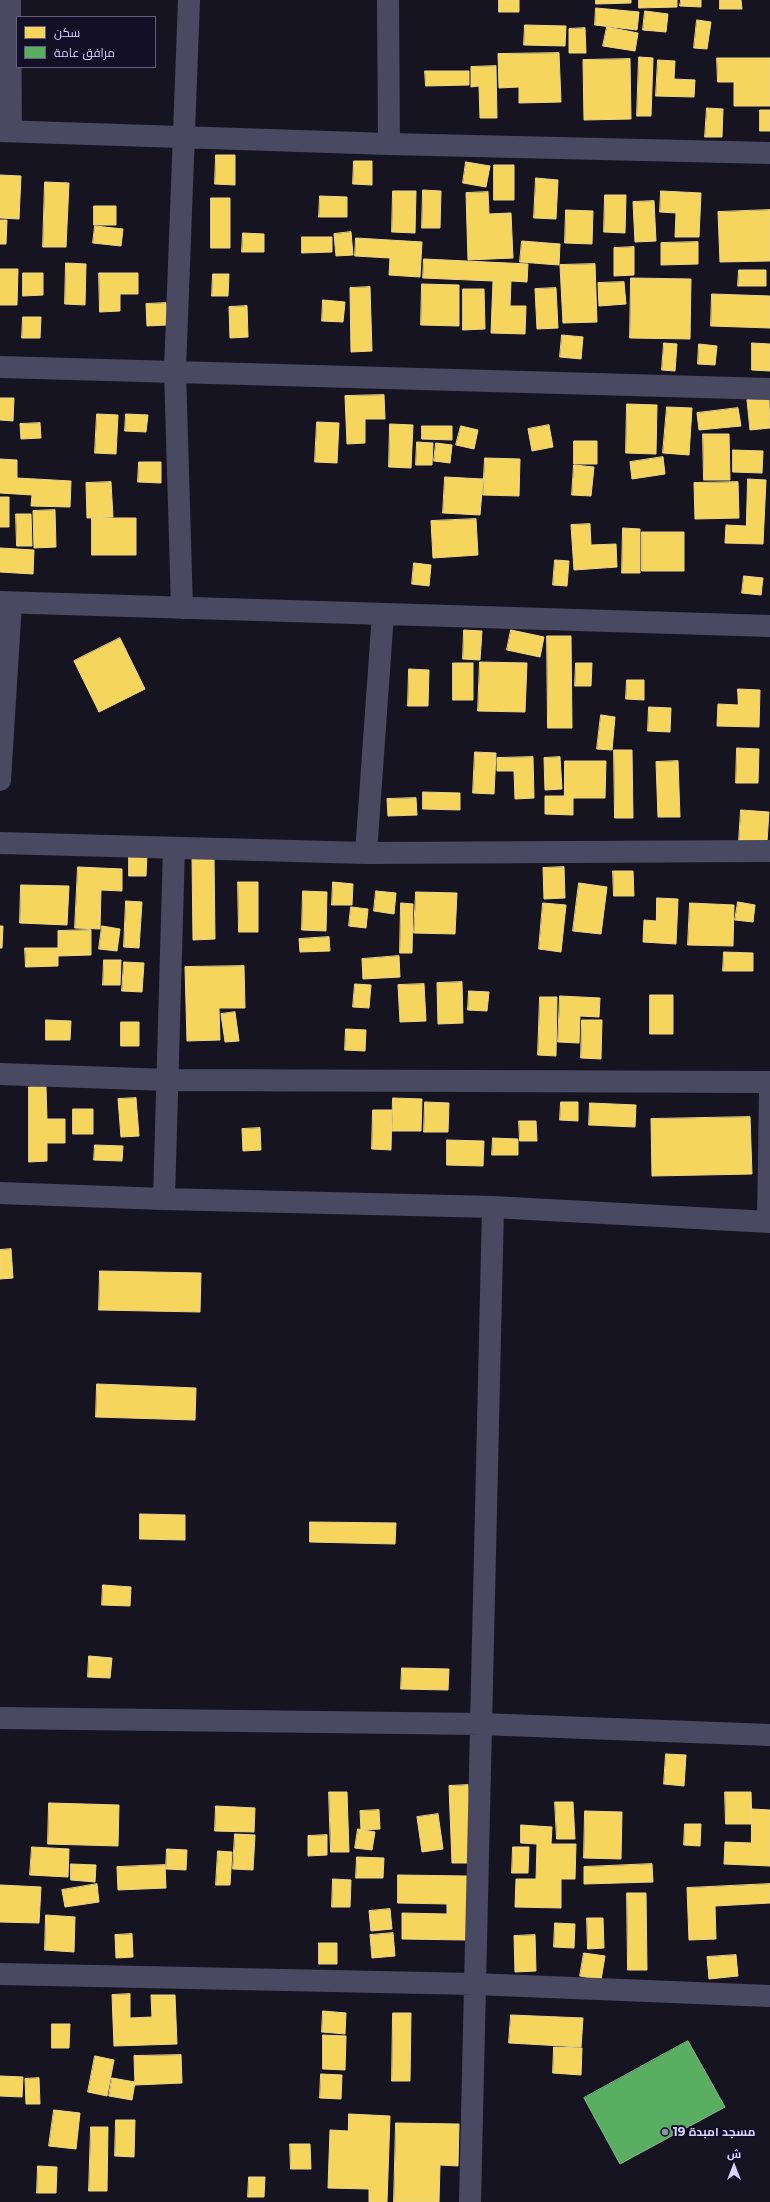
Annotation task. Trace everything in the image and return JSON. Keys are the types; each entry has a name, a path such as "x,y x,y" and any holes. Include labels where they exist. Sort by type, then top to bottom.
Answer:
{"street":[{"path":"10,0 6,131 389,144 770,153"},
{"path":"182,608 175,370 188,0"},
{"path":"388,0 389,144"},
{"path":"0,367 175,370 770,389"},
{"path":"0,780 6,602 770,626"},
{"path":"366,853 383,614"},
{"path":"0,843 366,853 770,852"},
{"path":"164,1199 174,848"},
{"path":"0,1074 168,1080 770,1082"},
{"path":"0,1193 164,1199 493,1207 769,1222 770,1092"},
{"path":"470,2202 493,1207"},
{"path":"0,1718 481,1724 770,1735"},
{"path":"0,1974 474,1984 770,1996"}],"building: سكن":[{"path":"499,0 519,0 519,12 499,12"},
{"path":"596,0 631,0 631,3 596,4"},
{"path":"639,0 677,0 677,7 639,8"},
{"path":"681,0 701,0 701,7 680,6"},
{"path":"720,0 741,0 742,9 720,9"},
{"path":"596,8 639,12 637,30 595,25"},
{"path":"645,11 668,14 666,32 643,30"},
{"path":"697,20 711,22 707,49 694,48"},
{"path":"525,25 566,26 565,46 524,45"},
{"path":"607,27 638,33 635,51 603,46"},
{"path":"585,28 586,53 569,53 569,29"},
{"path":"559,53 561,102 519,103 519,87 499,88 498,54"},
{"path":"639,57 653,58 651,116 637,116"},
{"path":"717,58 770,58 770,106 734,106 734,82 718,82"},
{"path":"630,59 631,119 584,120 583,60"},
{"path":"658,60 675,61 674,79 695,80 694,97 656,96"},
{"path":"496,66 497,118 480,118 479,86 471,87 471,67"},
{"path":"425,71 469,71 469,85 426,86"},
{"path":"707,108 723,109 722,137 705,137"},
{"path":"760,110 770,110 770,131 760,131"},
{"path":"216,155 235,155 235,185 215,184"},
{"path":"354,161 372,161 372,185 353,184"},
{"path":"466,162 490,166 486,187 463,183"},
{"path":"494,165 514,165 514,200 494,200"},
{"path":"0,175 21,176 19,219 0,218"},
{"path":"536,178 558,180 556,219 534,218"},
{"path":"45,182 69,183 66,247 43,247"},
{"path":"423,190 441,191 440,228 422,228"},
{"path":"393,191 416,191 415,233 392,232"},
{"path":"661,191 701,193 699,237 675,237 676,213 660,212"},
{"path":"488,192 489,214 511,213 513,258 468,260 466,193"},
{"path":"605,195 626,195 625,233 604,232"},
{"path":"320,196 347,197 347,217 319,217"},
{"path":"211,198 230,198 230,248 211,248"},
{"path":"654,201 656,241 635,242 633,202"},
{"path":"94,206 116,206 116,225 94,225"},
{"path":"566,210 593,211 592,244 565,243"},
{"path":"770,210 770,261 720,262 718,212"},
{"path":"0,220 7,220 6,244 0,244"},
{"path":"95,226 123,229 121,246 93,243"},
{"path":"351,232 353,255 336,256 334,234"},
{"path":"243,233 264,234 264,252 242,252"},
{"path":"302,237 332,237 332,252 302,253"},
{"path":"356,238 422,242 420,277 389,275 390,258 355,256"},
{"path":"522,241 560,244 559,265 520,262"},
{"path":"698,242 698,264 661,265 661,243"},
{"path":"634,247 634,275 614,276 614,248"},
{"path":"424,259 528,264 527,282 511,281 510,306 526,306 525,334 491,333 493,281 423,278"},
{"path":"66,263 86,264 85,305 65,304"},
{"path":"595,264 597,322 563,323 560,265"},
{"path":"0,269 18,269 17,305 0,305"},
{"path":"739,270 766,270 766,286 738,286"},
{"path":"23,273 43,273 43,295 23,296"},
{"path":"99,273 138,273 138,294 120,294 120,311 100,312"},
{"path":"213,274 229,274 228,296 212,296"},
{"path":"631,278 691,279 690,339 630,338"},
{"path":"624,282 626,304 599,306 598,283"},
{"path":"422,284 459,285 459,326 421,325"},
{"path":"370,287 372,351 351,352 350,288"},
{"path":"556,288 558,328 537,329 535,289"},
{"path":"463,289 484,289 485,329 463,330"},
{"path":"712,294 770,296 770,328 711,326"},
{"path":"323,300 345,302 343,322 322,321"},
{"path":"166,303 167,325 147,326 146,304"},
{"path":"247,306 248,337 230,338 229,307"},
{"path":"23,317 41,317 40,338 22,338"},
{"path":"562,335 583,337 581,359 560,357"},
{"path":"664,343 677,344 675,371 662,370"},
{"path":"752,343 770,344 770,371 752,370"},
{"path":"699,344 717,346 715,365 698,364"},
{"path":"384,395 385,419 365,419 365,443 347,444 345,396"},
{"path":"0,398 14,398 13,421 0,420"},
{"path":"769,399 770,428 750,430 747,400"},
{"path":"627,404 657,405 656,454 626,453"},
{"path":"667,407 692,408 689,455 663,453"},
{"path":"738,408 741,426 699,430 697,413"},
{"path":"97,414 118,415 116,454 95,453"},
{"path":"126,414 148,415 146,432 125,431"},
{"path":"317,422 339,423 337,463 315,462"},
{"path":"40,423 41,438 21,439 20,424"},
{"path":"390,424 413,425 411,468 389,467"},
{"path":"549,425 553,447 532,451 528,429"},
{"path":"422,426 452,426 452,440 422,439"},
{"path":"461,426 478,430 474,449 456,445"},
{"path":"703,434 729,434 730,480 704,480"},
{"path":"574,441 597,441 597,464 574,464"},
{"path":"417,442 433,443 432,465 416,465"},
{"path":"436,443 452,445 450,463 434,461"},
{"path":"733,450 763,451 762,473 733,472"},
{"path":"663,457 665,474 632,479 630,462"},
{"path":"485,458 520,459 519,496 483,495"},
{"path":"0,459 17,460 17,478 71,481 70,507 31,506 32,495 0,493"},
{"path":"139,462 161,462 161,483 138,482"},
{"path":"574,465 594,467 591,496 572,495"},
{"path":"445,477 483,479 480,515 443,513"},
{"path":"748,479 766,480 763,544 725,543 726,525 746,526"},
{"path":"111,482 113,517 87,518 86,483"},
{"path":"738,482 739,518 695,519 694,483"},
{"path":"0,497 9,497 9,527 0,527"},
{"path":"55,510 56,547 34,548 33,511"},
{"path":"16,514 31,514 32,546 17,546"},
{"path":"92,518 136,518 136,555 92,555"},
{"path":"476,519 478,555 433,558 431,521"},
{"path":"590,524 591,545 616,544 617,567 574,570 571,525"},
{"path":"623,528 640,529 640,573 622,573"},
{"path":"642,532 684,532 684,571 642,571"},
{"path":"0,548 34,550 33,574 0,572"},
{"path":"555,560 569,561 567,586 553,585"},
{"path":"414,563 431,565 429,586 412,584"},
{"path":"744,576 763,578 761,595 742,593"},
{"path":"464,630 482,631 480,660 463,659"},
{"path":"511,630 544,637 540,657 507,650"},
{"path":"547,636 571,636 572,728 548,728"},
{"path":"120,638 145,689 99,712 74,661"},
{"path":"480,662 527,663 525,712 478,711"},
{"path":"453,663 473,663 473,700 453,700"},
{"path":"576,663 592,663 591,686 575,686"},
{"path":"409,669 429,670 428,706 408,706"},
{"path":"627,680 644,680 644,700 626,699"},
{"path":"738,689 760,690 759,727 717,726 718,704 738,705"},
{"path":"649,707 671,708 670,732 648,731"},
{"path":"601,715 615,717 612,750 597,749"},
{"path":"737,748 759,749 758,783 736,783"},
{"path":"614,750 632,750 633,818 615,818"},
{"path":"475,752 496,753 494,794 473,793"},
{"path":"533,757 534,798 515,799 514,771 497,771 497,758"},
{"path":"560,757 562,789 545,790 544,758"},
{"path":"565,761 606,761 605,798 573,798 573,815 545,814 545,796 564,796"},
{"path":"678,761 680,817 658,817 656,762"},
{"path":"423,792 460,793 460,810 423,809"},
{"path":"416,798 417,815 388,816 387,799"},
{"path":"741,810 769,812 767,842 739,841"},
{"path":"129,855 147,855 146,876 129,876"},
{"path":"214,856 215,939 193,940 192,857"},
{"path":"78,867 122,869 122,891 101,890 100,929 75,928"},
{"path":"564,867 565,898 544,899 543,868"},
{"path":"613,871 633,871 634,896 614,896"},
{"path":"238,882 258,882 258,932 239,932"},
{"path":"333,882 353,884 352,905 332,905"},
{"path":"579,883 607,887 601,934 573,931"},
{"path":"21,885 69,886 67,925 20,923"},
{"path":"303,891 327,892 326,931 302,930"},
{"path":"376,891 396,893 394,914 374,911"},
{"path":"416,892 457,893 455,934 414,933"},
{"path":"657,898 678,899 676,944 643,942 644,920 656,921"},
{"path":"126,901 142,902 139,948 124,947"},
{"path":"738,902 755,905 753,922 735,920"},
{"path":"401,903 413,904 412,953 400,953"},
{"path":"543,903 566,905 561,952 539,949"},
{"path":"690,903 734,905 733,946 688,945"},
{"path":"351,907 368,909 366,928 349,926"},
{"path":"0,926 3,926 2,948 0,948"},
{"path":"102,926 120,929 117,951 99,949"},
{"path":"91,930 91,955 58,956 58,931"},
{"path":"329,937 330,951 300,952 299,939"},
{"path":"25,948 58,948 58,966 26,967"},
{"path":"724,952 753,953 753,971 723,971"},
{"path":"399,956 400,977 363,979 362,959"},
{"path":"104,960 121,960 120,985 103,985"},
{"path":"124,962 144,963 142,992 122,991"},
{"path":"244,966 245,1008 219,1008 220,1040 187,1041 185,967"},
{"path":"462,982 463,1023 438,1024 437,983"},
{"path":"355,984 371,985 369,1008 353,1007"},
{"path":"424,984 426,1021 400,1022 398,985"},
{"path":"469,991 489,992 487,1011 468,1010"},
{"path":"650,995 673,995 673,1034 650,1034"},
{"path":"560,996 600,998 599,1017 580,1016 579,1043 558,1042"},
{"path":"540,997 557,997 556,1056 538,1055"},
{"path":"235,1012 239,1041 225,1042 221,1014"},
{"path":"46,1020 71,1021 70,1040 46,1040"},
{"path":"582,1020 602,1020 601,1059 581,1058"},
{"path":"121,1022 139,1022 139,1046 121,1046"},
{"path":"346,1029 366,1030 365,1051 345,1050"},
{"path":"29,1087 46,1087 47,1119 65,1119 65,1143 47,1143 47,1161 29,1162"},
{"path":"136,1098 139,1136 121,1137 118,1099"},
{"path":"393,1098 422,1099 421,1131 392,1131"},
{"path":"425,1102 449,1103 448,1132 424,1132"},
{"path":"561,1102 578,1102 578,1121 560,1120"},
{"path":"590,1103 636,1105 635,1127 589,1125"},
{"path":"73,1109 93,1109 93,1134 73,1134"},
{"path":"373,1110 392,1110 391,1150 372,1149"},
{"path":"750,1117 752,1174 652,1176 651,1119"},
{"path":"519,1121 536,1121 537,1141 520,1141"},
{"path":"260,1128 261,1150 243,1151 242,1129"},
{"path":"493,1138 518,1139 518,1155 492,1155"},
{"path":"447,1140 484,1141 483,1166 447,1165"},
{"path":"95,1145 123,1146 122,1161 94,1160"},
{"path":"11,1249 13,1278 0,1279 0,1250"},
{"path":"100,1271 201,1273 200,1312 99,1310"},
{"path":"97,1384 196,1388 195,1420 96,1417"},
{"path":"140,1514 185,1515 185,1540 140,1539"},
{"path":"310,1522 396,1523 395,1544 310,1542"},
{"path":"103,1585 131,1587 130,1606 102,1605"},
{"path":"89,1656 112,1658 110,1678 88,1677"},
{"path":"402,1668 449,1669 448,1690 401,1689"},
{"path":"666,1754 686,1755 684,1786 664,1784"},
{"path":"468,1785 470,1863 452,1863 449,1786"},
{"path":"329,1792 347,1792 349,1852 331,1852"},
{"path":"725,1792 751,1792 752,1824 726,1824"},
{"path":"555,1802 573,1802 575,1839 557,1839"},
{"path":"49,1803 119,1805 118,1846 48,1844"},
{"path":"216,1806 255,1808 254,1832 215,1831"},
{"path":"752,1809 770,1810 770,1866 724,1864 725,1842 751,1843"},
{"path":"379,1810 380,1829 361,1830 360,1811"},
{"path":"585,1811 622,1812 621,1859 584,1858"},
{"path":"438,1814 443,1849 422,1852 417,1817"},
{"path":"685,1824 701,1824 700,1846 684,1845"},
{"path":"521,1825 552,1827 551,1844 576,1844 575,1879 561,1879 561,1908 515,1907 516,1879 536,1879 537,1844 521,1843"},
{"path":"358,1829 375,1832 372,1850 355,1848"},
{"path":"235,1834 255,1835 253,1870 233,1869"},
{"path":"327,1835 327,1855 308,1856 308,1836"},
{"path":"32,1847 69,1849 68,1877 30,1875"},
{"path":"513,1847 529,1847 528,1873 512,1873"},
{"path":"167,1849 187,1850 186,1870 166,1869"},
{"path":"218,1851 232,1852 230,1885 216,1885"},
{"path":"357,1857 384,1858 383,1878 356,1878"},
{"path":"71,1864 96,1865 95,1882 71,1880"},
{"path":"652,1864 653,1882 584,1884 584,1867"},
{"path":"165,1865 166,1888 118,1890 117,1867"},
{"path":"398,1875 468,1876 467,1940 402,1939 402,1913 447,1914 447,1904 398,1903"},
{"path":"333,1879 351,1880 350,1907 332,1907"},
{"path":"97,1884 99,1902 65,1907 62,1890"},
{"path":"770,1884 770,1903 715,1906 716,1939 689,1940 687,1888"},
{"path":"0,1885 41,1887 39,1923 0,1922"},
{"path":"627,1893 646,1893 647,1970 628,1970"},
{"path":"390,1909 392,1929 371,1931 369,1911"},
{"path":"46,1915 75,1917 74,1952 45,1950"},
{"path":"587,1918 603,1918 604,1948 588,1949"},
{"path":"555,1923 575,1924 574,1948 554,1947"},
{"path":"393,1933 395,1956 372,1958 370,1935"},
{"path":"132,1934 133,1957 116,1958 115,1935"},
{"path":"535,1935 536,1971 515,1972 514,1936"},
{"path":"319,1943 337,1943 337,1964 319,1964"},
{"path":"584,1953 605,1956 601,1980 580,1976"},
{"path":"736,1955 738,1976 709,1979 707,1957"},
{"path":"130,1994 130,2018 152,2017 151,1995 175,1995 177,2044 114,2046 112,1995"},
{"path":"323,2011 346,2013 345,2034 322,2032"},
{"path":"393,2013 411,2013 410,2081 392,2081"},
{"path":"511,2015 583,2018 581,2047 509,2043"},
{"path":"52,2024 70,2024 69,2048 52,2048"},
{"path":"323,2035 346,2036 345,2070 323,2069"},
{"path":"554,2047 582,2048 581,2075 553,2073"},
{"path":"181,2055 182,2083 135,2085 134,2056"},
{"path":"95,2056 114,2060 107,2096 88,2092"},
{"path":"321,2074 342,2075 341,2099 320,2098"},
{"path":"0,2076 23,2077 22,2097 0,2096"},
{"path":"39,2078 40,2104 26,2104 25,2079"},
{"path":"112,2078 135,2082 132,2100 109,2096"},
{"path":"54,2110 80,2113 76,2149 49,2146"},
{"path":"349,2114 390,2116 387,2202 369,2202 369,2189 328,2188 330,2130 348,2131"},
{"path":"116,2120 135,2120 134,2157 115,2156"},
{"path":"396,2123 459,2124 458,2166 440,2165 439,2202 394,2202"},
{"path":"91,2127 108,2127 107,2191 89,2191"},
{"path":"290,2144 310,2144 311,2169 291,2169"},
{"path":"38,2166 57,2167 56,2193 37,2193"},
{"path":"249,2177 265,2177 264,2197 248,2197"}],"building: مرافق عامة":[{"path":"688,2041 725,2107 620,2164 584,2098"}],"place":[{"name":"مسجد امبدة 19","path":"665,2132"}]}
